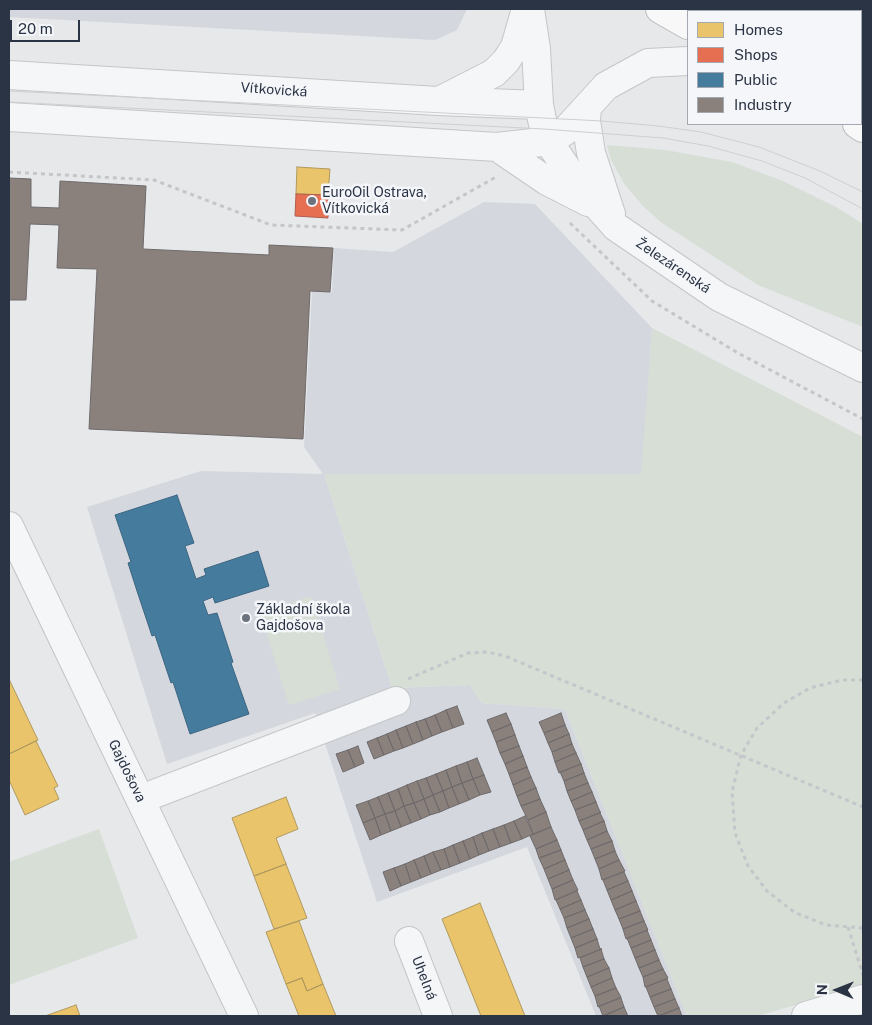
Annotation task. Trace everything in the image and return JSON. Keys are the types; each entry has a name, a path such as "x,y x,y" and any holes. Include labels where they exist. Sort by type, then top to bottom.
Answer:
{"highway":[{"path":"660,9 687,24"}],"street":[{"path":"438,101 494,73 506,62 515,47 526,9"},
{"name":"Železárenská","path":"530,9 536,49 541,119 550,141 576,182 616,227 719,297 863,368"},
{"path":"9,117 497,147 550,141 565,131 606,86 648,63 687,61"},
{"name":"Vítkovická","path":"9,75 438,101 539,105"},
{"path":"587,107 586,121 591,153 616,227"},
{"path":"497,147 547,181 598,207"},
{"name":"Gajdošova","path":"9,526 244,1016"},
{"path":"141,799 396,702"},
{"name":"Uhelná","path":"409,941 438,1016"},
{"path":"806,1016 863,999"}],"path":[{"path":"9,172 154,180 271,224 402,230 501,174"},
{"path":"569,221 652,301 738,353 863,419"},
{"path":"396,702 390,688 468,654 488,652 513,659 863,807"},
{"path":"863,680 842,680 810,688 784,703 757,728 741,756 732,792 735,832 748,866 766,891 794,912 826,925 863,928"},
{"path":"848,927 863,976"}],"shaded area":[{"path":"9,9 467,9 457,30 435,40 9,17"},
{"path":"607,145 665,150 732,162 783,181 836,207 863,224 863,327 758,285 662,223 643,206 625,185 611,160"},
{"path":"484,202 535,204 652,328 642,474 324,474 392,688 470,685 482,703 565,709 687,1016 596,1016 527,847 377,902 315,713 167,764 87,507 201,471 323,474 304,447 312,291 332,292 334,248 393,252"},
{"path":"652,328 863,437 863,985 758,1016 687,1016 565,709 482,703 470,685 392,688 324,474 641,474"},
{"path":"311,596 340,689 289,705 260,613"},
{"path":"99,829 138,938 9,985 9,862"}],"building: Homes":[{"path":"297,167 330,169 328,195 296,194"},
{"path":"9,679 38,740 9,754"},
{"path":"36,741 58,786 54,788 59,799 25,815 9,780 9,754"},
{"path":"286,797 298,829 276,838 286,864 254,876 232,818"},
{"path":"286,864 307,918 274,929 254,876"},
{"path":"480,903 525,1016 481,1016 442,919"},
{"path":"299,921 323,984 307,991 302,978 286,984 266,932"},
{"path":"302,978 307,991 323,984 336,1016 299,1016 286,984"},
{"path":"76,1005 80,1016 45,1016"}],"building: Shops":[{"path":"296,194 328,195 328,218 295,216"}],"building: Public":[{"path":"177,495 194,543 185,546 196,579 206,575 204,569 258,551 269,586 215,603 213,597 203,601 208,615 217,613 233,662 231,663 249,714 190,734 155,635 152,636 128,563 131,562 115,515"}],"building: Industry":[{"path":"9,178 31,179 31,207 59,208 60,181 146,186 143,249 269,255 269,245 333,248 330,292 310,291 303,439 89,429 97,269 57,268 59,225 30,224 26,300 9,300"},
{"path":"457,706 464,724 453,728 446,710"},
{"path":"446,710 453,728 442,732 435,715"},
{"path":"506,713 511,724 492,732 487,720"},
{"path":"561,713 565,725 544,733 539,722"},
{"path":"435,715 442,732 432,736 425,719"},
{"path":"425,719 432,736 423,740 416,722"},
{"path":"416,722 423,740 413,744 406,726"},
{"path":"511,724 515,735 496,742 492,732"},
{"path":"565,725 569,734 548,743 544,733"},
{"path":"406,726 413,744 403,748 396,730"},
{"path":"396,730 403,748 394,751 387,734"},
{"path":"387,734 394,751 384,755 377,738"},
{"path":"569,734 572,744 552,752 548,743"},
{"path":"515,735 519,746 500,753 496,742"},
{"path":"377,738 384,755 374,759 367,742"},
{"path":"572,744 576,753 555,762 552,752"},
{"path":"358,746 364,763 355,767 348,750"},
{"path":"519,746 523,756 505,764 500,753"},
{"path":"348,750 355,767 343,772 336,754"},
{"path":"576,753 581,764 559,773 555,762"},
{"path":"523,756 527,767 509,774 505,764"},
{"path":"477,758 484,775 473,779 467,762"},
{"path":"467,762 473,779 462,783 456,766"},
{"path":"581,764 584,773 564,781 560,772"},
{"path":"456,766 462,783 452,787 446,770"},
{"path":"527,767 531,777 513,785 509,774"},
{"path":"446,770 452,787 443,791 436,774"},
{"path":"584,773 588,783 567,791 564,781"},
{"path":"436,774 443,791 433,795 426,778"},
{"path":"484,775 491,792 480,795 473,779"},
{"path":"531,777 536,788 517,796 513,785"},
{"path":"426,778 433,795 424,799 417,781"},
{"path":"473,779 480,795 469,800 462,783"},
{"path":"417,781 424,799 414,803 407,785"},
{"path":"462,783 469,800 459,804 452,787"},
{"path":"588,783 592,792 571,801 567,791"},
{"path":"407,785 414,803 404,806 398,789"},
{"path":"452,787 459,804 449,808 443,791"},
{"path":"536,788 540,799 521,806 517,796"},
{"path":"398,789 404,806 395,811 388,793"},
{"path":"443,791 449,808 440,812 433,795"},
{"path":"592,792 596,802 575,810 571,801"},
{"path":"388,793 395,811 385,814 378,797"},
{"path":"433,795 440,812 430,815 424,799"},
{"path":"378,797 385,814 375,818 368,801"},
{"path":"424,799 430,815 421,819 414,803"},
{"path":"540,799 546,812 528,820 521,806"},
{"path":"368,801 375,818 363,823 356,805"},
{"path":"596,802 601,812 579,821 575,810"},
{"path":"414,803 421,819 411,823 404,806"},
{"path":"404,806 411,823 401,827 395,811"},
{"path":"395,811 401,827 391,831 385,814"},
{"path":"546,812 551,827 533,834 528,820"},
{"path":"600,813 604,821 583,830 579,821"},
{"path":"385,814 391,831 381,835 375,818"},
{"path":"525,816 533,834 522,839 514,821"},
{"path":"375,818 381,835 370,840 363,823"},
{"path":"514,821 522,839 511,843 504,825"},
{"path":"604,821 607,831 587,840 583,830"},
{"path":"504,825 511,843 500,847 493,829"},
{"path":"551,827 557,840 536,849 530,836"},
{"path":"493,829 500,847 489,851 482,833"},
{"path":"607,831 612,841 591,849 587,840"},
{"path":"482,833 489,851 479,855 473,837"},
{"path":"473,837 479,855 470,859 463,841"},
{"path":"557,840 561,850 539,858 536,849"},
{"path":"463,841 470,859 460,863 453,845"},
{"path":"612,841 615,851 595,859 591,849"},
{"path":"453,845 460,863 450,867 444,849"},
{"path":"444,849 450,867 441,870 433,852"},
{"path":"561,850 565,860 544,869 539,858"},
{"path":"615,851 619,860 599,869 595,859"},
{"path":"433,852 441,870 431,874 424,856"},
{"path":"424,856 431,874 421,878 414,860"},
{"path":"414,860 421,878 411,882 405,864"},
{"path":"565,860 569,870 548,879 544,869"},
{"path":"619,860 625,871 602,880 599,869"},
{"path":"405,864 411,882 401,886 394,868"},
{"path":"394,868 401,886 390,891 383,872"},
{"path":"569,870 573,880 552,889 548,879"},
{"path":"624,872 628,881 607,890 603,880"},
{"path":"573,880 578,890 555,900 552,889"},
{"path":"628,881 632,891 611,900 607,890"},
{"path":"577,891 581,900 560,909 556,900"},
{"path":"632,891 636,901 615,910 611,900"},
{"path":"581,900 585,910 564,918 560,909"},
{"path":"636,901 640,911 619,919 615,910"},
{"path":"585,910 589,919 567,928 564,918"},
{"path":"640,911 644,921 623,929 619,919"},
{"path":"589,919 593,929 571,938 567,928"},
{"path":"644,921 648,930 626,939 623,929"},
{"path":"593,929 597,939 575,948 571,938"},
{"path":"647,930 651,940 631,948 627,938"},
{"path":"597,939 600,949 602,949 578,958 575,948"},
{"path":"651,940 655,950 635,958 631,948"},
{"path":"601,949 604,959 583,967 580,958"},
{"path":"655,950 659,960 639,968 635,958"},
{"path":"604,959 609,968 587,977 583,967"},
{"path":"659,960 663,969 643,977 639,968"},
{"path":"609,968 612,978 591,987 587,977"},
{"path":"663,969 668,978 645,987 643,977"},
{"path":"612,978 616,988 595,996 591,987"},
{"path":"667,979 671,989 650,997 646,987"},
{"path":"616,988 621,997 598,1007 595,996"},
{"path":"671,989 675,999 654,1007 650,997"},
{"path":"621,998 624,1007 603,1016 599,1006"},
{"path":"675,999 679,1008 658,1016 654,1007"},
{"path":"624,1007 628,1016 603,1016"},
{"path":"679,1008 682,1016 659,1016"}],"tram line":[{"path":"9,91 602,121 658,126 701,132 759,147 820,171 863,192"},
{"path":"9,102 544,129 663,138 708,146 762,161 805,178 863,209"}],"place":[{"name":"EuroOil Ostrava, Vítkovická","path":"312,201"},
{"name":"Základní škola Gajdošova","path":"246,618"}]}
